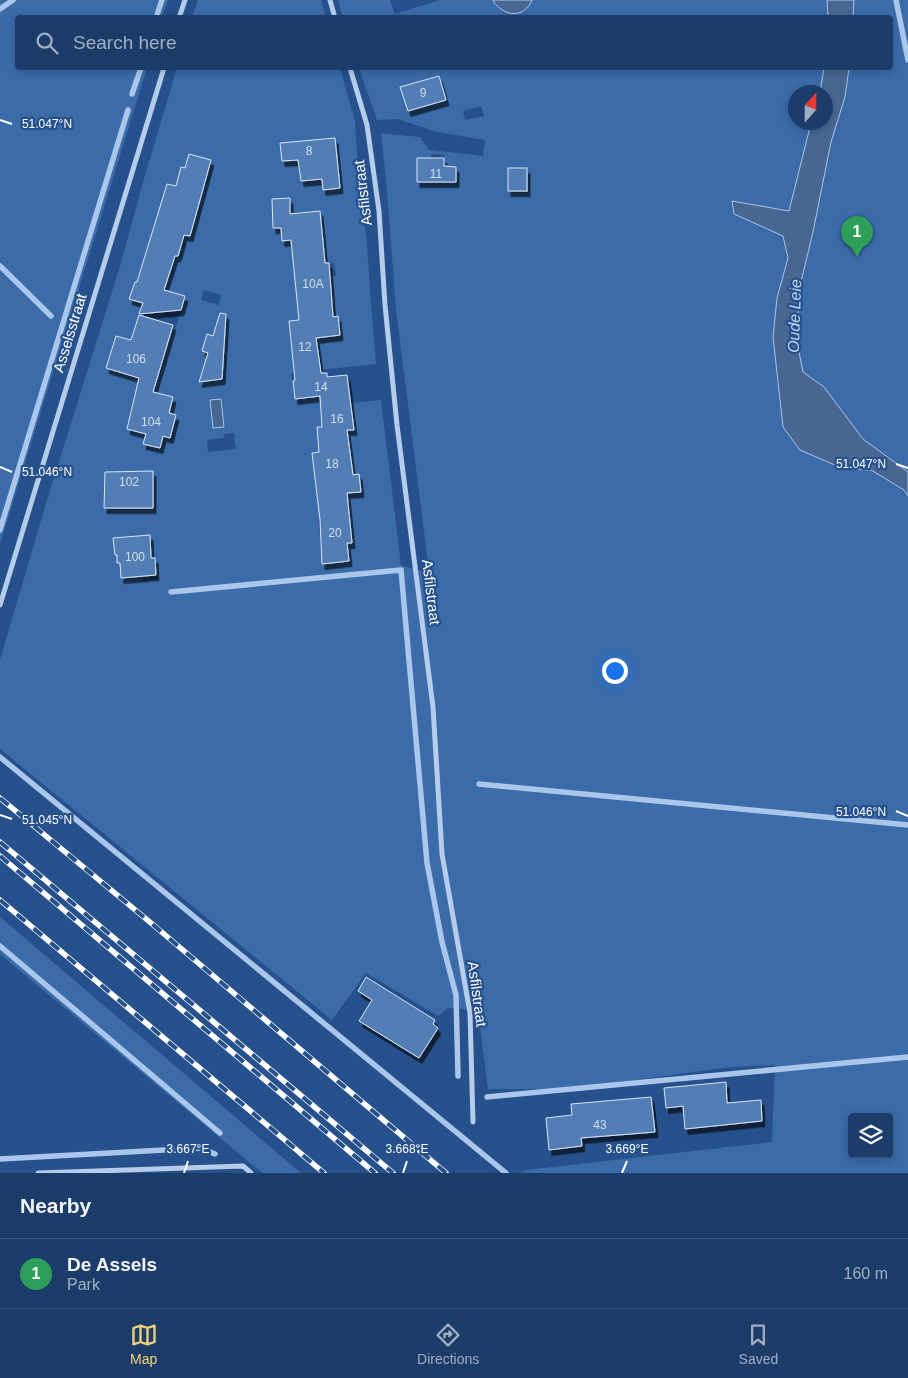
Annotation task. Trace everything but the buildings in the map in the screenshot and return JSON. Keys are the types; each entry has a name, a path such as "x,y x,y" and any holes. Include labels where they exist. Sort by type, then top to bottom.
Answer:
{"street":[{"path":"180,15 185,0"},
{"path":"330,0 334,15"},
{"name":"Asselsstraat","path":"0,605 163,70"},
{"name":"Asfilstraat","path":"351,70 367,125 379,211 385,305 397,425 433,707 442,854 470,1013 473,1122"},
{"path":"38,1173 243,1166 251,1173"}],"shaded area":[{"path":"0,0 168,0 163,15 15,15 15,70 146,70 0,544"},
{"path":"198,0 321,0 325,15 193,15"},
{"path":"338,0 390,0 395,14 440,0 827,0 828,15 342,15"},
{"path":"854,0 908,0 908,472 863,439 824,387 803,372 796,337 801,282 831,142 845,97 849,70 893,70 893,15 853,15"},
{"path":"176,70 341,70 355,121 359,186 367,243 376,364 291,373 295,399 349,393 350,403 381,400 401,565 427,572 428,563 396,310 381,133 420,137 429,150 483,156 485,140 437,132 398,119 377,120 360,70 824,70 821,85 788,85 788,130 809,130 789,211 732,201 734,214 783,236 788,258 777,298 773,337 783,427 844,469 871,470 904,490 908,496 908,1173 519,1173 525,1170 772,1142 775,1065 731,1067 570,1089 488,1089 478,1010 448,1008 438,1016 366,973 332,1020 0,749 0,660 44,510 120,266","holes":["438,76 445,100 408,111 401,87","481,106 484,116 465,120 463,111","431,154 444,154 444,166 456,167 455,182 417,182 417,158 431,158","181,167 207,175 200,200 161,205 167,184 176,186","289,198 290,214 320,211 323,240 314,242 313,238 282,241 281,228 273,228 272,199","334,263 336,276 330,276 331,297 297,300 294,266","135,282 185,297 175,330 138,319 143,303 129,299","204,290 221,295 219,305 201,300","338,316 316,338 319,357 290,321","208,334 224,339 222,379 200,382 208,353 203,351","116,336 165,350 134,377 106,368","135,395 155,400 169,413 176,415 170,438 163,436 160,448 144,444 146,434 127,429","351,410 354,430 318,434 317,427 322,427","234,433 236,449 208,452 207,440 224,438 224,434","312,453 353,475 361,491 317,496","153,471 153,508 104,507 106,472","349,517 352,542 347,543 322,564 319,522 317,520","150,535 151,558 155,558 158,579 143,581 142,576 121,578 120,563 117,563 117,561 120,561 119,555 115,555 114,538"]},
{"path":"0,917 301,1173 262,1173 0,954"}],"water":[{"path":"493,0 532,0 525,10 509,13 501,9"},
{"path":"827,0 854,0 853,15 828,15"},
{"name":"Oude Leie","path":"824,70 849,70 845,97 831,142 801,282 796,337 803,372 824,387 863,439 908,472 908,496 904,490 871,470 844,469 800,450 783,427 773,337 777,298 788,258 783,236 734,214 732,201 789,211 809,130 833,130 833,85 821,85"},
{"path":"221,399 224,427 213,428 210,400"}],"waterway":[{"path":"0,9 13,0"},
{"path":"157,15 162,0"},
{"path":"896,0 908,60"},
{"path":"132,94 140,70"},
{"path":"0,530 128,110"},
{"path":"0,266 51,316"},
{"path":"171,592 401,570 427,863 442,942 456,995 458,1076"},
{"path":"0,757 506,1173"},
{"path":"479,784 908,825"},
{"path":"0,946 220,1133"},
{"path":"487,1097 908,1057"},
{"path":"0,1159 201,1148 215,1154"}],"railway":[{"path":"0,798 151,923 446,1173"},
{"path":"0,842 393,1173"},
{"path":"0,856 375,1173"},
{"path":"0,900 324,1173"}],"place":[{"name":"De Assels","path":"857,257"}]}
